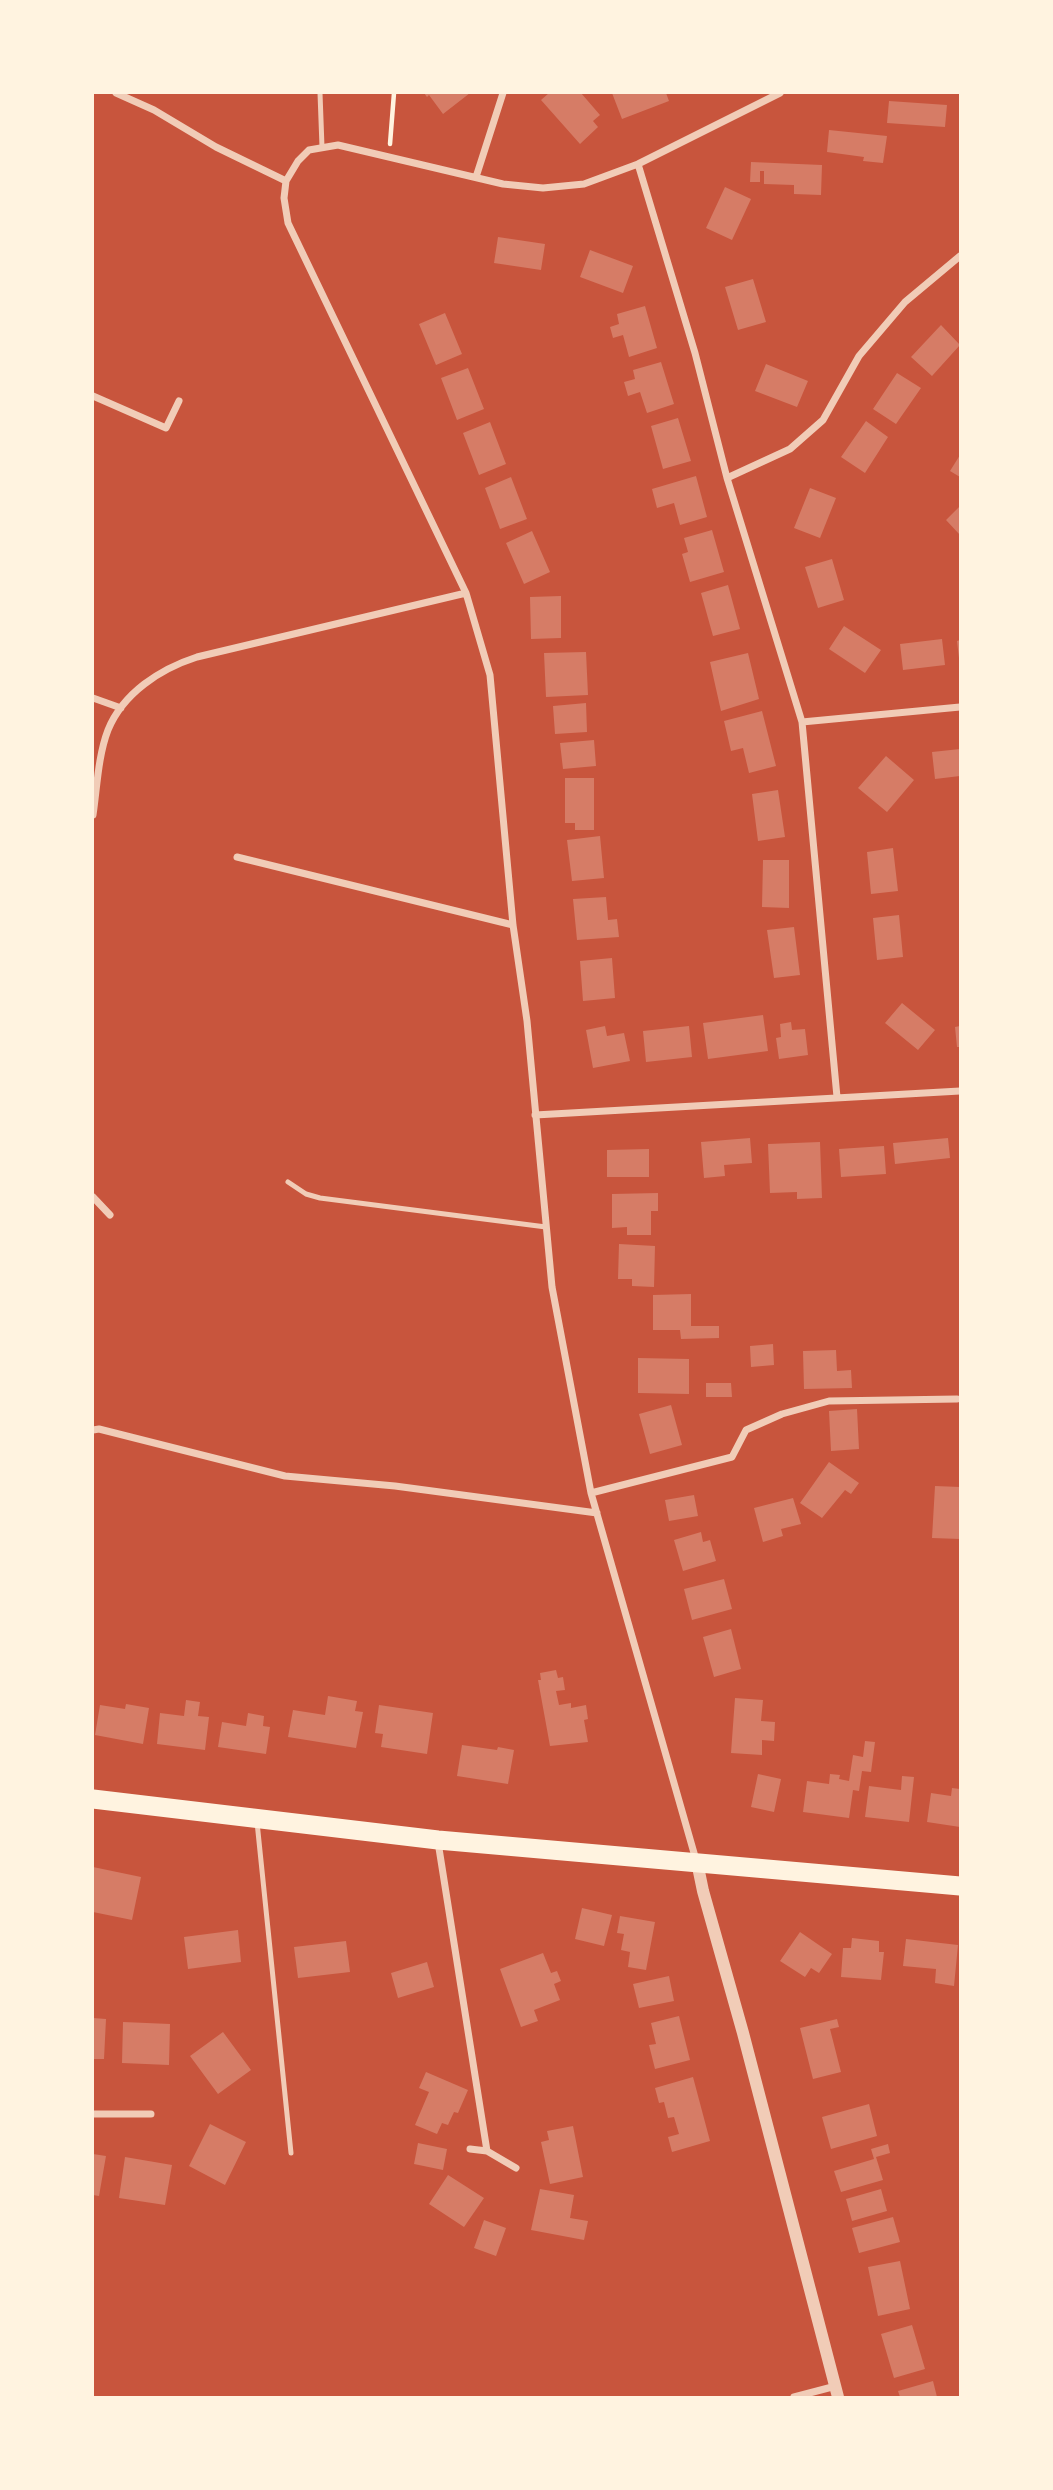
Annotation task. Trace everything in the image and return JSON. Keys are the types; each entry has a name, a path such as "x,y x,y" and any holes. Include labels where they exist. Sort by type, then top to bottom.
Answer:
{"highway":[{"path":"93,1799 438,1840 960,1886"}],"street":[{"path":"116,93 154,110 216,147 286,181"},
{"path":"476,177 503,93"},
{"path":"777,93 638,164 584,184 543,188 503,184 338,145 309,150 298,161 286,181 284,198 288,223 466,593 491,675 513,925 527,1021 552,1287 591,1493 697,1863 837,2392 794,2397"},
{"path":"638,164 695,353 727,478 802,722 837,1097"},
{"path":"727,478 790,449 823,420 859,356 905,302 960,256"},
{"path":"93,396 166,428 179,401"},
{"path":"93,815 108,730 127,699 158,673 174,664 466,593"},
{"path":"93,698 121,708"},
{"path":"802,722 960,707"},
{"path":"237,857 513,925"},
{"path":"535,1115 960,1091"},
{"path":"93,1197 110,1215"},
{"path":"591,1493 732,1457 746,1430 782,1414 829,1401 957,1399"},
{"path":"93,1430 99,1429 285,1476 395,1486 597,1513"},
{"path":"438,1840 487,2151"},
{"path":"93,2114 151,2114"},
{"path":"470,2149 487,2151 516,2168"}],"lane":[{"path":"320,93 322,147"},
{"path":"288,1182 306,1194 320,1198 546,1227"},
{"path":"257,1819 291,2154"}],"path":[{"path":"389,158 394,93"}],"building":[{"path":"424,93 470,93 443,114 429,95 427,97"},
{"path":"549,93 581,93 600,115 593,121 598,127 580,144 541,100"},
{"path":"612,93 666,93 669,101 622,119"},
{"path":"889,101 947,105 945,127 887,123"},
{"path":"829,130 887,136 883,163 863,161 864,157 827,152"},
{"path":"751,162 822,165 821,195 794,194 794,185 764,184 764,171 760,171 760,182 750,182"},
{"path":"725,187 751,199 732,240 706,228"},
{"path":"498,237 545,244 541,270 494,263"},
{"path":"590,250 633,266 623,293 580,277"},
{"path":"753,279 766,322 738,330 725,287"},
{"path":"645,306 657,348 629,357 623,335 613,338 610,327 619,324 617,314"},
{"path":"445,313 462,354 436,365 419,324"},
{"path":"941,325 960,345 932,376 911,357"},
{"path":"661,362 674,404 647,413 640,392 628,396 624,382 635,379 633,370"},
{"path":"766,364 808,381 797,407 755,391"},
{"path":"468,368 484,409 457,420 441,378"},
{"path":"897,373 921,388 896,424 873,409"},
{"path":"678,418 691,461 663,469 651,426"},
{"path":"866,421 888,437 865,473 841,457"},
{"path":"490,422 506,464 479,475 463,433"},
{"path":"960,455 960,477 950,471"},
{"path":"696,476 707,517 680,525 674,503 657,508 652,489"},
{"path":"511,477 527,519 500,529 485,488"},
{"path":"810,488 836,498 820,538 794,528"},
{"path":"960,506 960,535 946,520"},
{"path":"712,530 724,572 690,582 682,554 688,552 684,538"},
{"path":"532,531 550,572 524,584 506,543"},
{"path":"832,559 844,600 818,608 805,567"},
{"path":"728,585 740,629 713,636 701,593"},
{"path":"561,596 561,638 531,639 530,597"},
{"path":"844,626 881,650 865,673 829,649"},
{"path":"942,639 945,665 903,670 900,644"},
{"path":"960,640 960,657 959,658 957,641"},
{"path":"586,652 588,695 546,697 544,653"},
{"path":"748,653 759,699 721,711 710,662"},
{"path":"586,703 587,732 555,734 553,706"},
{"path":"762,711 776,766 749,773 743,748 731,751 724,721"},
{"path":"594,740 596,766 563,769 560,743"},
{"path":"960,749 960,776 935,779 932,752"},
{"path":"886,756 914,780 887,812 858,788"},
{"path":"565,778 594,778 594,830 575,830 575,823 565,823"},
{"path":"778,790 785,837 758,841 752,794"},
{"path":"600,836 604,878 572,881 567,840"},
{"path":"893,848 898,891 871,894 867,852"},
{"path":"763,860 789,860 789,908 762,907"},
{"path":"606,897 608,920 617,919 619,937 577,940 573,899"},
{"path":"899,915 903,957 877,960 873,918"},
{"path":"794,927 800,975 774,978 767,930"},
{"path":"612,958 615,998 583,1001 580,961"},
{"path":"902,1003 935,1030 918,1050 885,1023"},
{"path":"763,1015 768,1051 708,1059 703,1023"},
{"path":"791,1022 792,1030 805,1029 808,1055 779,1059 776,1038 781,1037 780,1024"},
{"path":"605,1026 607,1036 624,1033 630,1061 593,1068 586,1030"},
{"path":"689,1026 692,1057 646,1062 643,1031"},
{"path":"960,1026 960,1047 957,1047 955,1027"},
{"path":"750,1138 752,1163 724,1165 725,1176 704,1178 701,1142"},
{"path":"948,1138 950,1158 895,1164 893,1143"},
{"path":"820,1142 822,1198 797,1199 797,1192 770,1193 768,1144"},
{"path":"884,1146 886,1174 841,1177 839,1149"},
{"path":"649,1149 649,1177 607,1177 607,1150"},
{"path":"658,1193 658,1211 651,1211 651,1235 627,1235 627,1227 612,1228 612,1194"},
{"path":"619,1244 655,1246 654,1287 632,1286 632,1279 618,1279"},
{"path":"691,1294 691,1326 719,1326 719,1338 681,1339 680,1330 653,1330 653,1295"},
{"path":"773,1344 774,1365 751,1367 750,1346"},
{"path":"836,1350 837,1371 851,1370 852,1388 804,1389 803,1351"},
{"path":"638,1358 689,1359 689,1394 638,1393"},
{"path":"706,1383 731,1383 732,1397 706,1397"},
{"path":"671,1405 682,1445 650,1454 639,1414"},
{"path":"857,1409 859,1449 831,1451 829,1411"},
{"path":"829,1462 859,1483 851,1494 845,1490 822,1518 800,1503"},
{"path":"935,1486 960,1487 960,1539 932,1538"},
{"path":"694,1495 698,1516 669,1521 665,1500"},
{"path":"793,1498 801,1524 781,1529 783,1536 763,1542 754,1508"},
{"path":"701,1532 703,1542 710,1540 716,1561 683,1571 674,1540"},
{"path":"724,1579 732,1609 692,1620 684,1589"},
{"path":"731,1629 741,1669 714,1677 703,1637"},
{"path":"556,1670 558,1678 563,1677 565,1690 556,1691 559,1705 571,1703 571,1708 586,1705 588,1719 584,1720 588,1742 550,1746 538,1680 541,1680 540,1673"},
{"path":"328,1696 357,1701 355,1711 363,1712 356,1748 288,1737 293,1710 325,1715"},
{"path":"735,1698 763,1700 761,1721 775,1722 774,1741 762,1740 762,1755 731,1753"},
{"path":"186,1700 200,1702 198,1716 209,1717 205,1750 157,1744 160,1713 184,1716"},
{"path":"126,1704 149,1708 143,1744 95,1735 100,1705 125,1709"},
{"path":"379,1705 433,1713 427,1754 381,1747 383,1734 375,1733"},
{"path":"248,1713 264,1716 263,1726 270,1727 266,1754 218,1747 222,1722 246,1726"},
{"path":"865,1741 875,1742 871,1772 862,1771 859,1791 853,1790 849,1818 803,1812 807,1781 829,1784 830,1774 840,1775 839,1779 849,1781 853,1755 863,1757"},
{"path":"462,1745 514,1750 508,1784 457,1776"},
{"path":"758,1774 781,1779 774,1812 751,1807"},
{"path":"902,1776 914,1777 909,1822 865,1817 869,1786 901,1790"},
{"path":"952,1788 960,1789 960,1827 927,1822 931,1793 951,1796"},
{"path":"93,1867 141,1877 132,1920 93,1912"},
{"path":"582,1908 612,1915 604,1946 575,1939"},
{"path":"620,1916 655,1922 646,1970 628,1967 630,1952 621,1950 624,1934 617,1933"},
{"path":"238,1930 241,1962 188,1969 184,1937"},
{"path":"800,1932 832,1954 819,1973 811,1968 805,1977 780,1961"},
{"path":"852,1938 879,1941 879,1952 884,1952 881,1980 841,1977 843,1948 851,1948"},
{"path":"906,1939 958,1945 954,1986 935,1983 936,1969 903,1966"},
{"path":"346,1941 350,1972 298,1978 294,1947"},
{"path":"543,1953 551,1973 557,1971 561,1981 554,1984 560,2000 534,2010 538,2021 521,2027 500,1969"},
{"path":"427,1962 434,1987 398,1998 391,1973"},
{"path":"669,1976 674,2001 639,2008 633,1984"},
{"path":"679,2016 690,2060 655,2069 649,2045 656,2044 651,2023"},
{"path":"93,2018 106,2019 104,2059 93,2059"},
{"path":"837,2019 839,2027 830,2029 841,2072 813,2079 800,2028"},
{"path":"123,2022 170,2024 169,2065 122,2063"},
{"path":"223,2032 251,2070 218,2094 190,2056"},
{"path":"426,2072 468,2090 458,2113 454,2112 448,2125 442,2123 437,2134 415,2125 429,2092 419,2088"},
{"path":"693,2077 710,2141 672,2152 668,2137 679,2134 674,2117 668,2118 664,2102 659,2103 655,2088"},
{"path":"869,2104 877,2136 831,2149 822,2117"},
{"path":"210,2124 246,2142 225,2185 189,2166"},
{"path":"573,2126 583,2177 550,2184 541,2142 549,2140 547,2131"},
{"path":"418,2143 447,2149 443,2170 414,2164"},
{"path":"888,2144 890,2153 876,2157 883,2180 841,2192 834,2171 874,2159 871,2149"},
{"path":"93,2154 106,2156 99,2196 93,2195"},
{"path":"125,2157 172,2165 165,2205 119,2198"},
{"path":"448,2175 484,2198 464,2227 429,2204"},
{"path":"540,2189 574,2195 570,2218 588,2221 584,2240 531,2230"},
{"path":"881,2189 887,2211 852,2221 846,2199"},
{"path":"893,2217 900,2242 859,2253 852,2228"},
{"path":"484,2220 506,2228 496,2256 474,2248"},
{"path":"900,2261 910,2309 878,2316 868,2267"},
{"path":"912,2325 925,2369 894,2378 881,2334"},
{"path":"933,2381 937,2397 900,2397 898,2391"}]}
